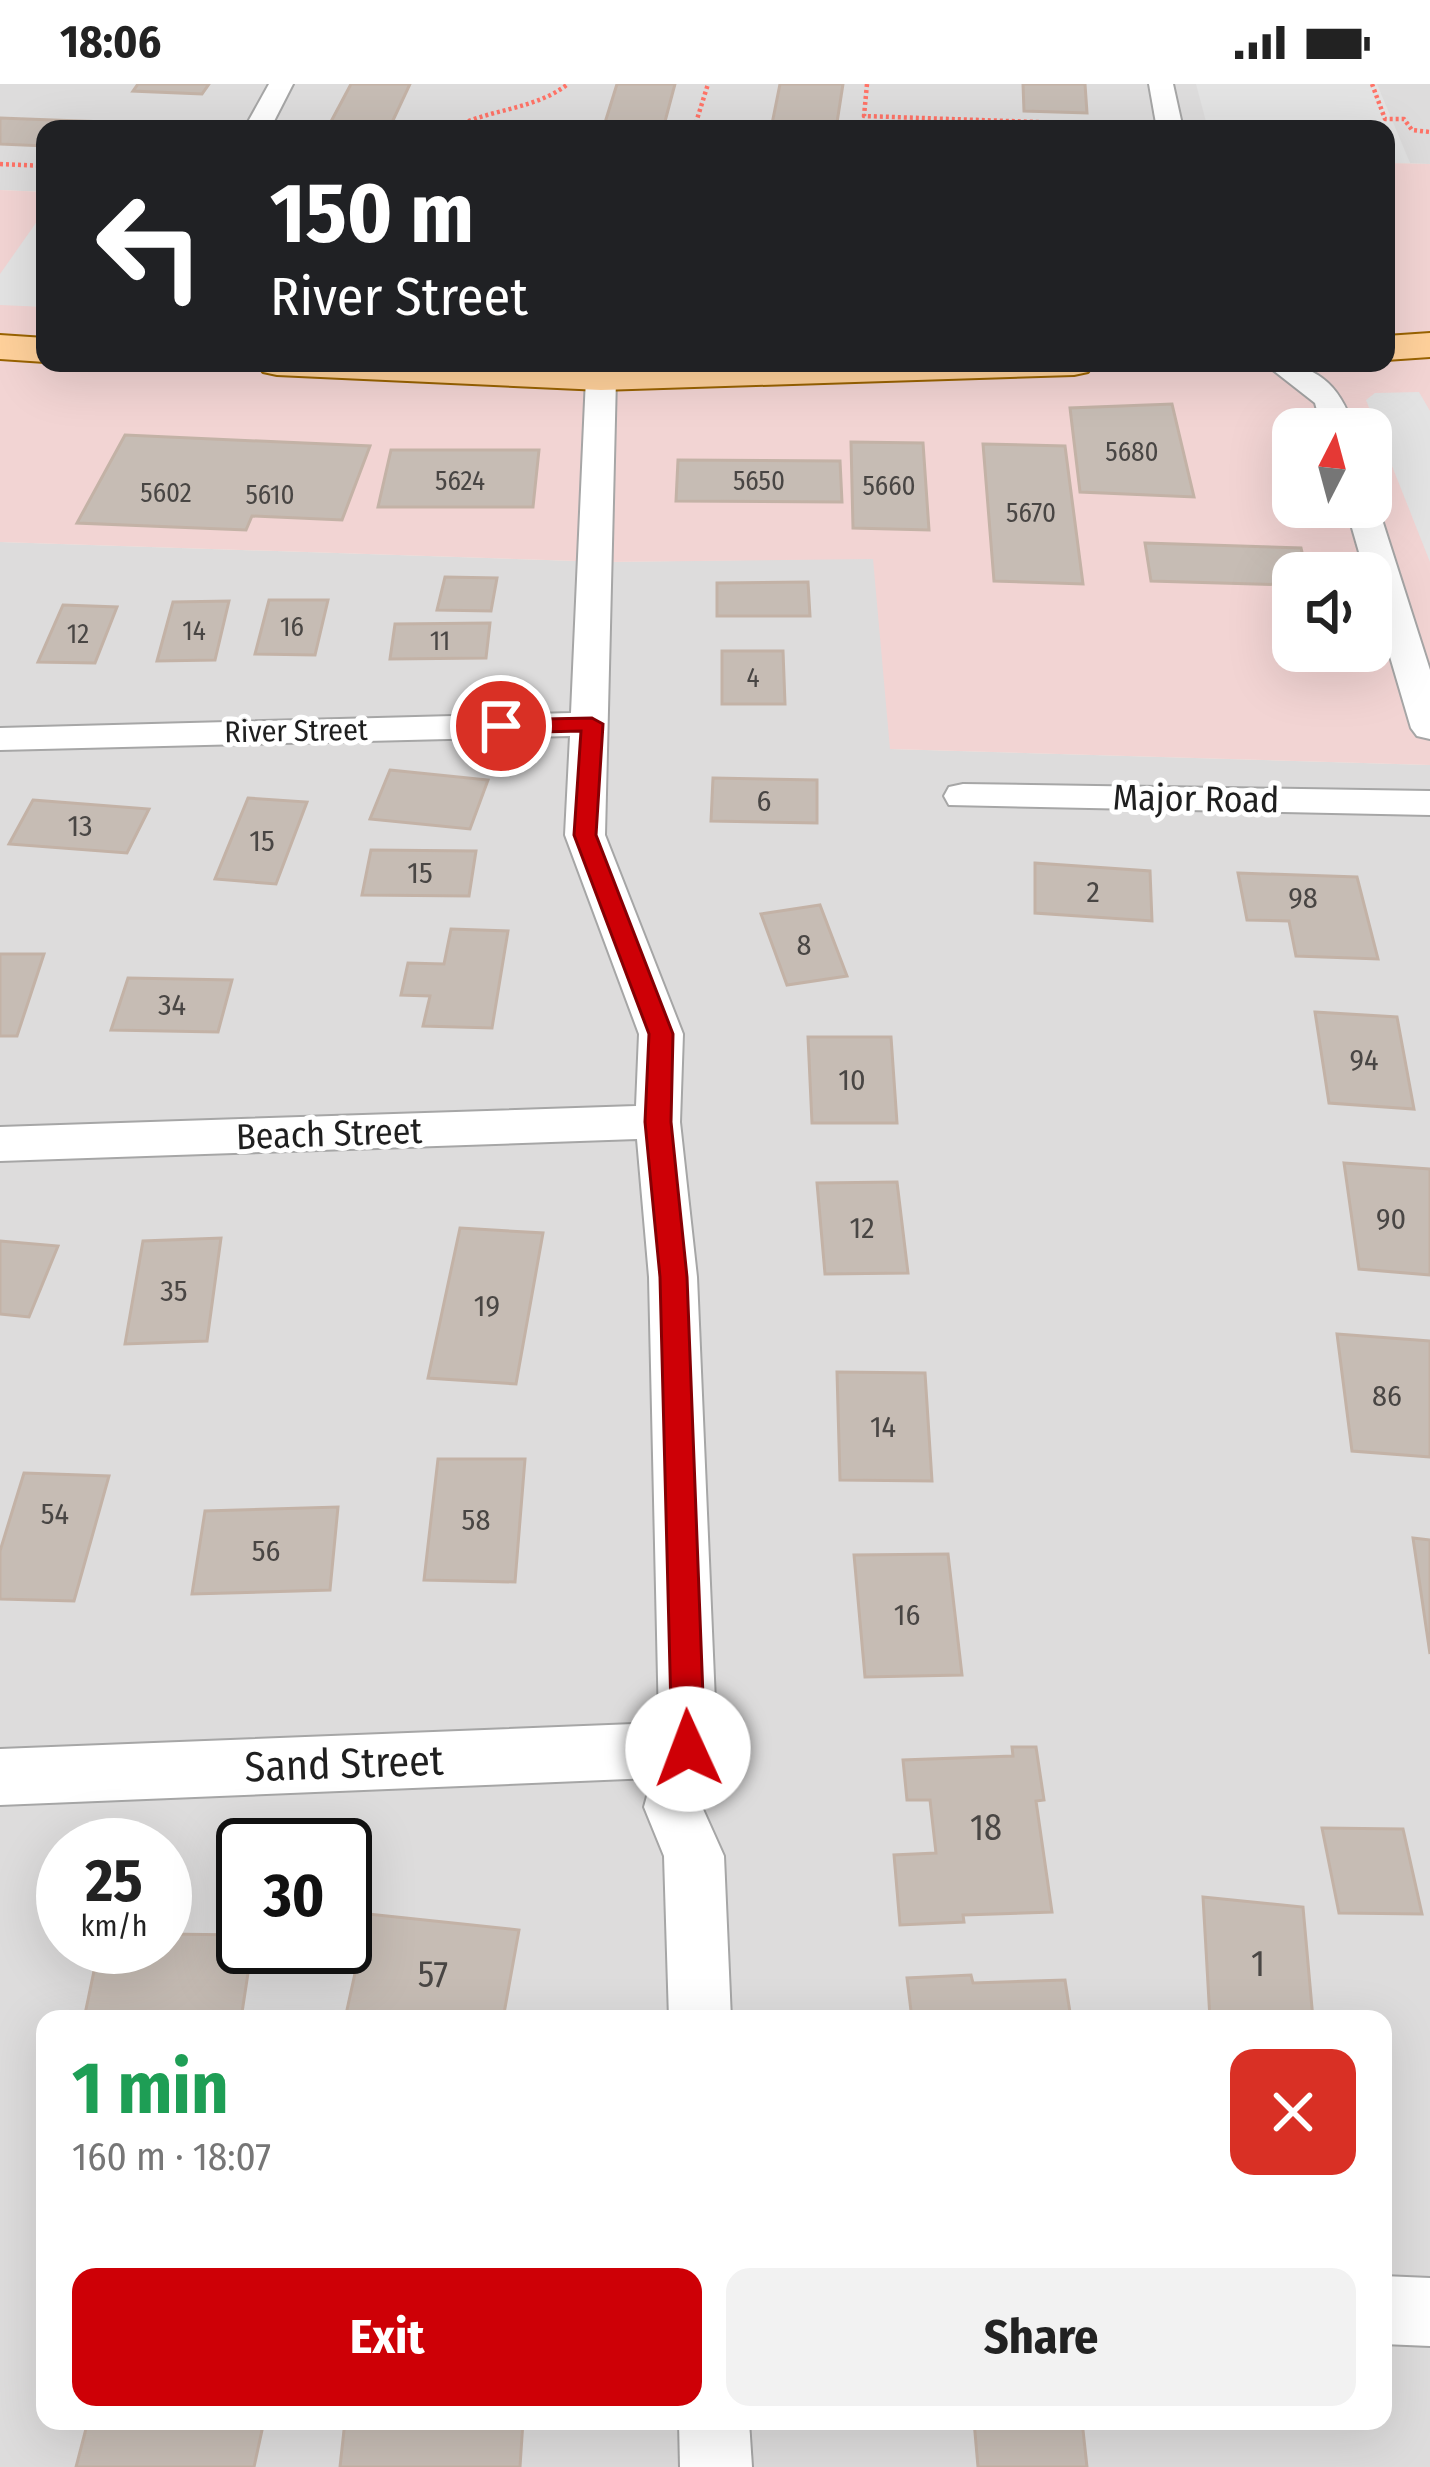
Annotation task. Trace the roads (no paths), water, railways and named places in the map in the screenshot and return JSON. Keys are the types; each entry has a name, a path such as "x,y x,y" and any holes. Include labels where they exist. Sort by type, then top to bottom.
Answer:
{"main road":[{"path":"1395,347 1430,345"},
{"path":"0,347 36,349"},
{"path":"472,372 601,378 705,372"}],"street":[{"path":"262,120 281,84"},
{"path":"1161,84 1168,120"},
{"path":"1291,372 1329,400 1331,408"},
{"path":"601,378 585,835 661,1034 658,1122 673,1277 688,1749 673,1807 694,1856 700,2010"},
{"path":"1368,528 1430,728"},
{"name":"River Street","path":"0,739 592,724"},
{"name":"Major Road","path":"963,796 1430,803"},
{"name":"Beach Street","path":"0,1144 658,1122"},
{"name":"Sand Street","path":"0,1777 688,1749"},
{"path":"1392,2311 1430,2312"},
{"path":"714,2430 716,2467"}]}
